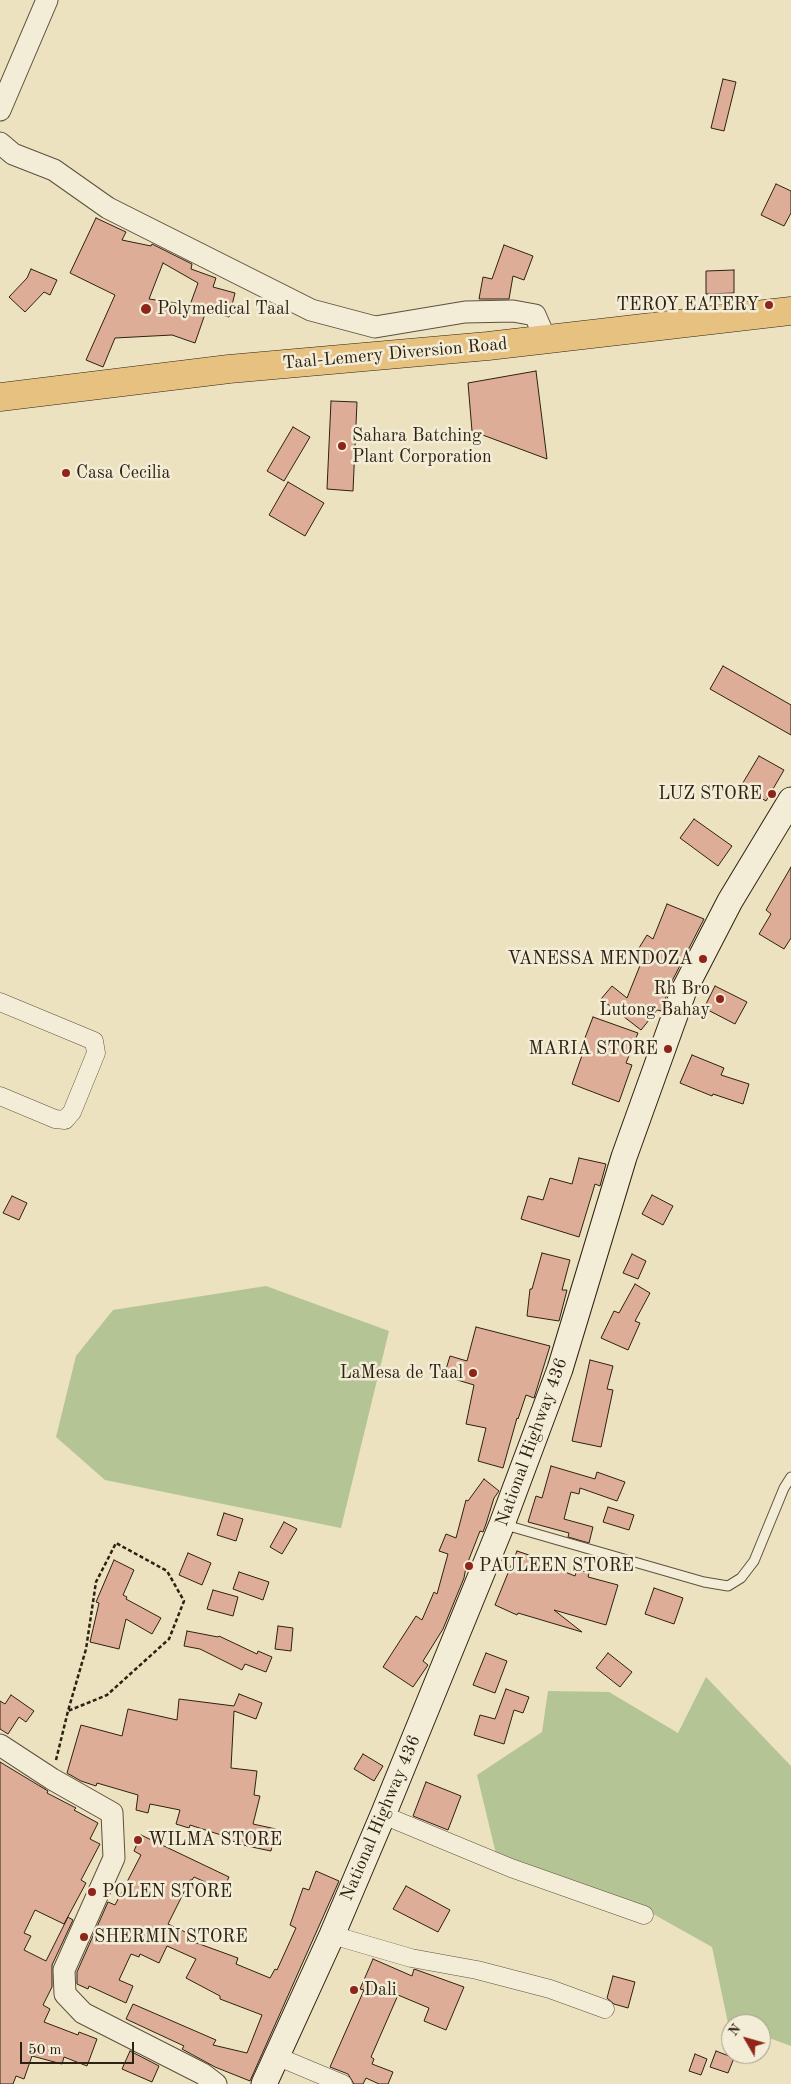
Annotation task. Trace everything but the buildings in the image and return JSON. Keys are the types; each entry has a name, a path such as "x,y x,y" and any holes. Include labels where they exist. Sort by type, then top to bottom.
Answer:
{"main road":[{"name":"Taal-Lemery Diversion Road","path":"0,397 229,369 488,346 791,311"},
{"name":"National Highway 436","path":"264,2084 332,1935 383,1815 502,1524 560,1369 624,1156 684,990 730,901 791,800"}],"street":[{"path":"0,110 47,0"},
{"path":"0,143 13,154 54,170 108,208 311,310 376,327 465,312 513,311 535,315 545,338"},
{"path":"0,1002 94,1041 96,1053 72,1112 65,1120 55,1119 0,1096"},
{"path":"0,1745 52,1779 112,1813 114,1858 64,1970 65,1994 83,2013 203,2074 216,2084"},
{"path":"383,1815 511,1868 644,1915"},
{"path":"332,1935 411,1958 477,1970 550,1989 605,2008"},
{"path":"276,2056 343,2084"}],"lane":[{"path":"502,1524 704,1582 728,1586 741,1578 754,1561 784,1488 791,1477"}],"path":[{"path":"52,1779 68,1711 86,1650 96,1582 116,1544 167,1571 184,1600 169,1639 107,1694 68,1711"}],"green space":[{"path":"266,1286 389,1331 341,1528 105,1480 56,1437 76,1356 113,1310"},
{"path":"706,1677 791,1766 791,2046 771,2039 771,2014 726,2014 712,1947 646,1910 497,1858 477,1775 542,1732 548,1691 609,1692 678,1733"}],"place":[{"name":"TEROY EATERY","path":"769,305"},
{"name":"Polymedical Taal","path":"146,309"},
{"name":"Sahara Batching Plant Corporation","path":"342,446"},
{"name":"Casa Cecilia","path":"66,473"},
{"name":"LUZ STORE","path":"772,794"},
{"name":"VANESSA MENDOZA","path":"703,959"},
{"name":"Rh Bro Lutong Bahay","path":"720,999"},
{"name":"MARIA STORE","path":"668,1049"},
{"name":"LaMesa de Taal","path":"473,1373"},
{"name":"PAULEEN STORE","path":"469,1566"},
{"name":"WILMA STORE","path":"138,1840"},
{"name":"POLEN STORE","path":"92,1892"},
{"name":"SHERMIN STORE","path":"84,1937"},
{"name":"Dali","path":"354,1990"}]}
